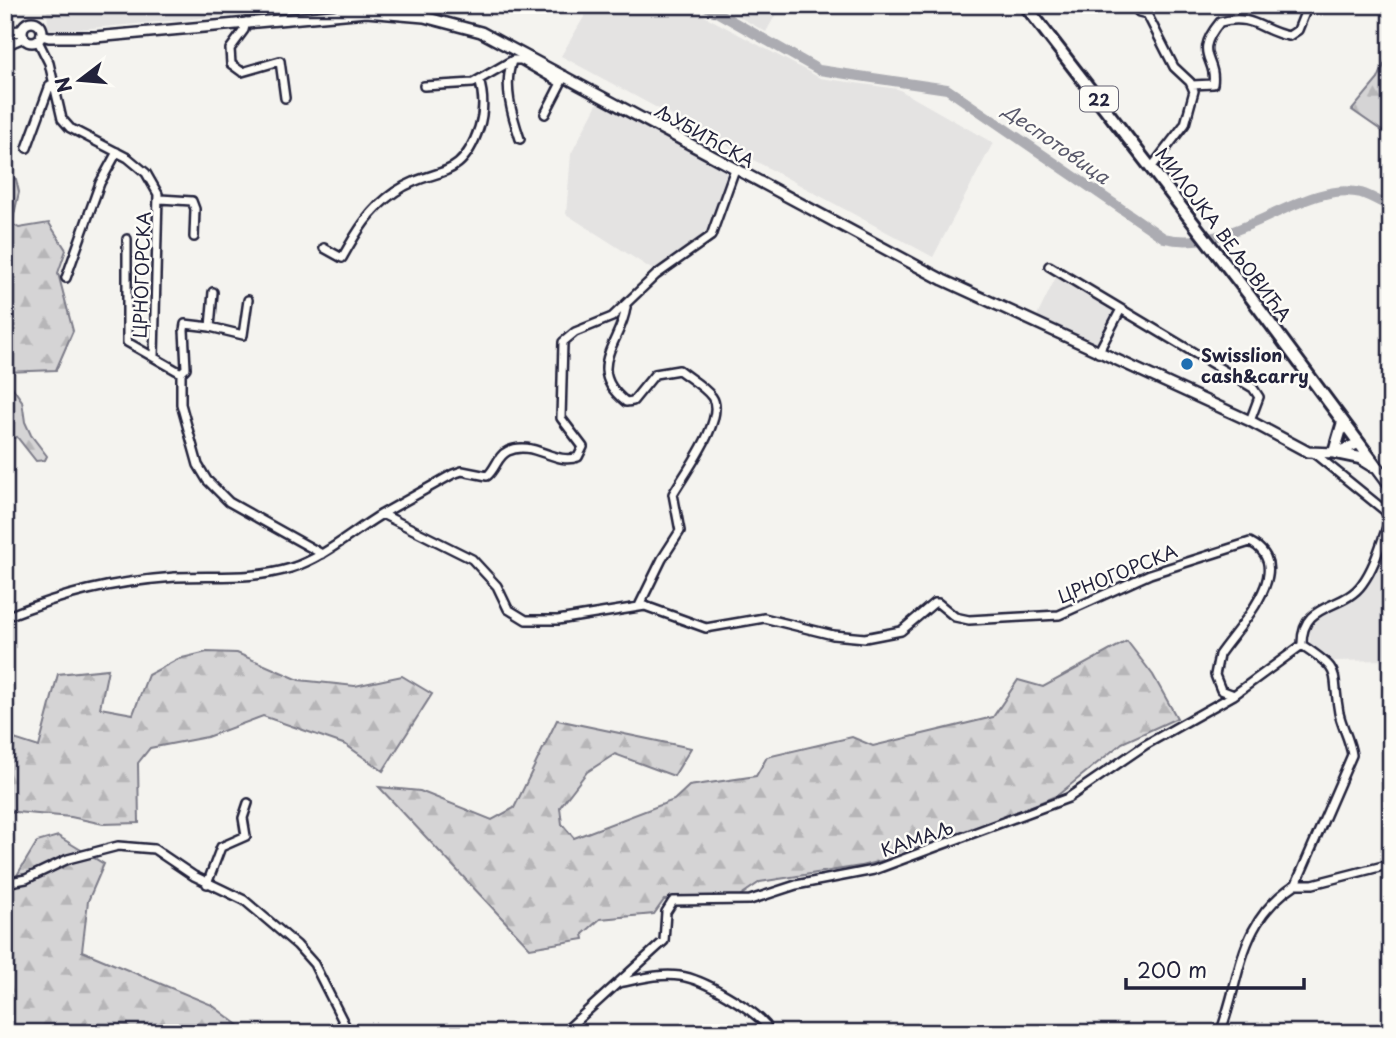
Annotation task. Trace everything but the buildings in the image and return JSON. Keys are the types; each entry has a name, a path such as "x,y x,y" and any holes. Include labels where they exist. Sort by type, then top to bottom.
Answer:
{"main road":[{"name":"МИЛОЈКА ВЕЉОВИЋА","path":"1026,5 1223,260 1391,486"},
{"path":"1343,422 1333,451 1360,458 1378,469"}],"street":[{"path":"1132,5 1147,15 1174,67 1192,85 1194,91 1185,124 1152,168"},
{"path":"1147,15 1152,5"},
{"path":"1192,85 1213,84 1214,75 1206,54 1207,42 1220,22 1231,19 1254,22 1289,36 1298,30 1308,5"},
{"name":"ЉУБИЋСКА","path":"40,38 95,37 366,12 424,18 481,33 943,280 1250,421 1315,454 1384,510 1390,519"},
{"path":"246,22 244,30 230,49 231,64 242,72 280,61 285,98"},
{"path":"5,32 23,34 30,42 40,38 40,27 33,23 25,26 23,34 5,46"},
{"name":"ЦРНОГОРСКА","path":"40,38 49,63 51,81 62,119 69,128 117,152 146,173 160,199 154,356"},
{"path":"513,60 509,81 511,108 520,139"},
{"path":"424,86 462,85 479,80 513,60 521,60 564,79 545,114"},
{"path":"324,248 341,258 379,205 410,184 433,177 458,164 471,152 482,120 483,92 479,80"},
{"path":"27,148 51,81"},
{"path":"66,278 100,183 117,152"},
{"path":"5,617 80,589 170,578 240,578 290,568 322,554 382,514 453,474 462,471 487,476 499,457 513,449 533,448 563,458 578,457 583,447 561,418 563,342 567,336 612,317 626,307 635,294 656,275 711,236 735,169"},
{"path":"160,199 192,201 195,209 194,237"},
{"path":"127,239 125,335 132,346 181,373"},
{"path":"1049,265 1258,392 1258,402 1250,421"},
{"path":"210,327 213,292"},
{"path":"248,300 243,335 185,324 186,368 181,373 179,388 198,465 207,480 229,502 322,554"},
{"path":"626,307 620,331 605,358 609,378 618,396 626,402 633,401 655,374 679,370 709,394 716,408 709,434 673,494 680,531 662,559 639,606"},
{"path":"1098,353 1121,309"},
{"path":"1315,454 1333,451 1357,441"},
{"name":"ЦРНОГОРСКА","path":"382,514 471,559 497,586 508,609 526,620 558,620 639,606 706,628 764,618 833,635 876,637 912,624 934,603 938,603 955,617 969,620 1059,615 1150,574 1250,542 1260,549 1268,562 1270,577 1264,592 1219,655 1214,667 1221,690 1234,695"},
{"path":"1296,884 1352,755 1339,712 1338,691 1332,668 1302,645 1303,629 1309,619 1352,594 1364,582 1390,519"},
{"name":"КАМАЉ","path":"563,1033 664,941 666,912 673,901 750,900 796,885 874,870 1068,798 1145,745 1234,695 1302,645"},
{"path":"207,884 221,846 246,836 243,818 248,803"},
{"path":"5,883 16,883 68,859 128,844 154,849 207,884 244,900 298,945 314,964 349,1033"},
{"path":"1220,1033 1247,942 1279,894 1296,884 1313,884 1391,864"},
{"path":"618,983 656,976 684,976 757,1014 766,1026"}],"shaded area":[{"path":"47,5 223,5 224,16 48,32"},
{"path":"225,5 373,5 227,16"},
{"path":"591,5 684,5 820,78 898,89 993,143 933,257 561,56"},
{"path":"718,5 781,5 766,32"},
{"path":"598,102 727,171 707,235 653,270 566,214 571,154"},
{"path":"1056,277 1115,310 1097,349 1036,318"},
{"path":"1391,527 1391,660 1332,661 1310,644 1309,626 1330,608 1357,592"}],"green space":[{"path":"1391,48 1391,137 1352,110 1378,79"},
{"path":"9,177 16,179 19,192 12,224 19,228 49,223 66,250 58,273 73,331 56,370 5,372 5,182"},
{"path":"5,377 22,401 25,422 47,456 45,460 36,461 17,437 5,440"},
{"path":"1127,641 1153,675 1177,718 1122,743 1058,795 932,848 861,866 760,882 738,897 664,900 654,914 600,919 583,934 584,939 530,948 379,787 420,791 492,820 514,808 557,720 691,748 674,776 615,754 587,772 560,807 562,824 574,838 674,800 689,786 756,776 767,757 852,737 873,746 993,717 1018,680 1043,687"},
{"path":"207,652 237,653 299,680 355,686 402,676 432,694 383,771 346,745 263,716 207,737 150,748 138,763 139,823 103,824 71,817 5,811 5,736 39,747 58,674 108,669 100,708 133,714 148,675 178,659"},
{"path":"58,836 104,864 88,901 82,951 212,1005 249,1033 5,1033 5,895 37,842"}],"waterway":[{"name":"Деспотовица","path":"704,5 819,70 947,89 1164,238 1191,240 1217,236 1316,197 1339,192 1361,193 1391,207"}],"place":[{"name":"Swisslion cash&carry","path":"1187,364"}]}
